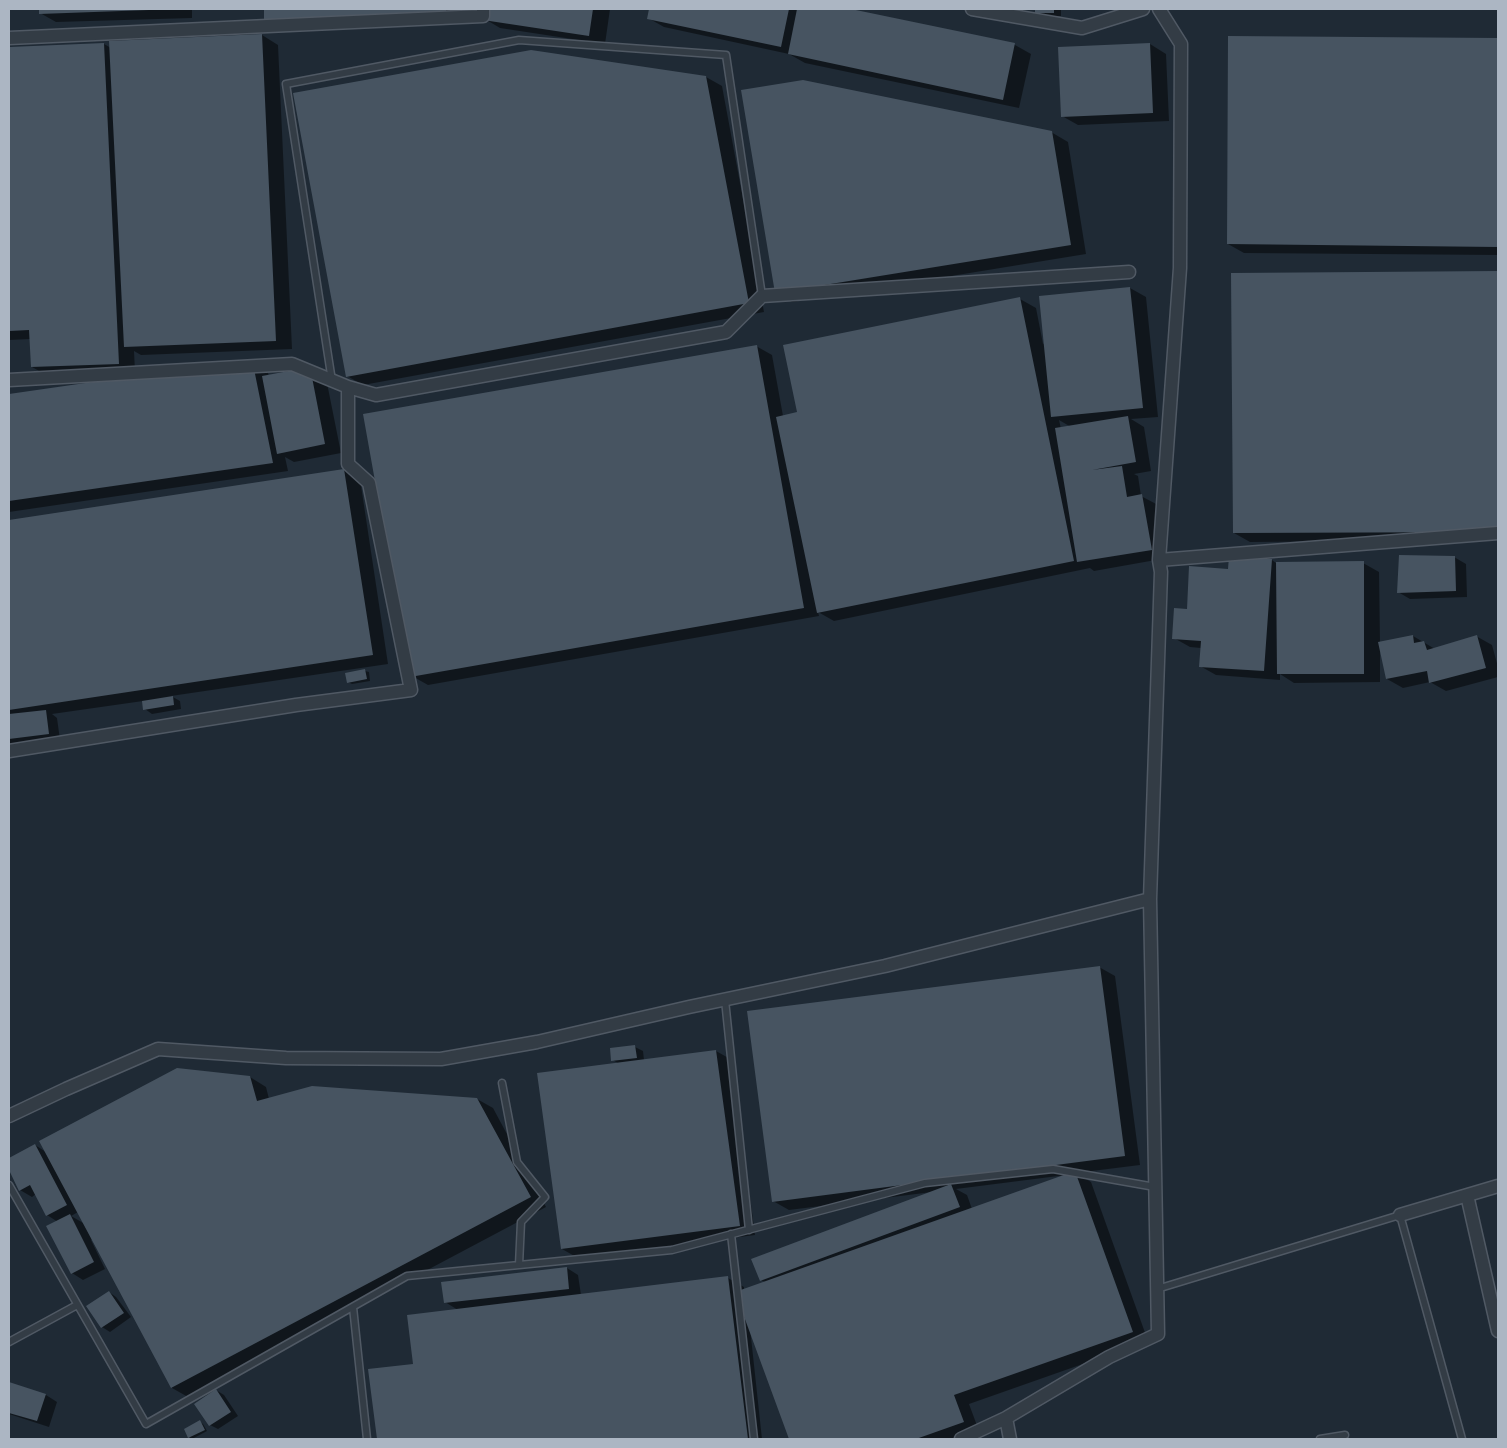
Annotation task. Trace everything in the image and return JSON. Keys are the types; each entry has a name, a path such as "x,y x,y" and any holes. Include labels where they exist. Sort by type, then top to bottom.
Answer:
{"street":[{"path":"9,38 483,16 483,9"},
{"path":"972,9 1082,28 1143,9"},
{"path":"961,1439 1006,1418 1109,1357 1158,1334 1150,899 1161,582 1159,560 1180,268 1181,54 1181,44 1159,9"},
{"path":"9,380 292,364 348,387 376,395 726,332 762,296 1129,272"},
{"path":"9,751 296,705 411,690 369,483 348,464 348,387"},
{"path":"1159,560 1498,534"},
{"path":"9,1116 158,1049 286,1058 441,1059 537,1042 885,966 1150,899"},
{"path":"1400,1214 1498,1186"},
{"path":"1467,1195 1498,1331"},
{"path":"1006,1418 1010,1439"}],"lane":[{"path":"332,381 286,84 519,40 726,55 762,296"},
{"path":"725,1000 749,1230"},
{"path":"502,1083 518,1162 545,1197 521,1222 519,1265"},
{"path":"9,1186 146,1424 407,1276 672,1250 925,1183 1053,1169 1155,1187"},
{"path":"1157,1289 1400,1214 1462,1439"},
{"path":"731,1234 754,1439"},
{"path":"9,1342 77,1305"},
{"path":"353,1307 367,1439"},
{"path":"1320,1439 1344,1435"}],"building":[{"path":"39,9 149,9 149,10 39,14"},
{"path":"264,9 446,9 446,11 264,20"},
{"path":"485,9 593,9 589,36 483,20"},
{"path":"649,9 789,9 781,47 647,19"},
{"path":"797,9 851,9 1015,43 1003,100 788,54"},
{"path":"1035,9 1054,9 1054,13 1035,13"},
{"path":"262,34 276,341 124,347 109,41"},
{"path":"1228,36 1498,38 1498,247 1227,244"},
{"path":"104,43 119,364 31,367 29,330 9,331 9,47"},
{"path":"1150,43 1153,113 1061,117 1058,47"},
{"path":"531,50 706,76 749,303 346,377 293,93"},
{"path":"803,80 1052,131 1071,245 775,293 741,90"},
{"path":"1498,271 1498,532 1233,533 1231,273"},
{"path":"1130,287 1143,408 1051,417 1039,296"},
{"path":"1020,297 1074,561 817,613 776,417 797,412 783,345"},
{"path":"757,345 804,608 410,677 363,414"},
{"path":"252,359 273,463 9,501 9,394"},
{"path":"310,367 325,444 277,454 262,376"},
{"path":"1128,416 1136,462 1092,470 1122,466 1127,497 1142,494 1152,550 1077,562 1055,428"},
{"path":"344,469 373,655 9,710 9,520"},
{"path":"1399,555 1455,556 1456,591 1397,593"},
{"path":"1229,556 1272,559 1264,671 1199,667 1201,641 1172,639 1174,608 1187,609 1189,566 1228,569"},
{"path":"1364,561 1364,674 1277,674 1276,562"},
{"path":"1413,635 1414,643 1424,641 1427,650 1477,635 1486,668 1429,683 1427,671 1386,679 1378,642"},
{"path":"365,669 367,679 347,683 345,673"},
{"path":"173,696 174,705 143,710 142,701"},
{"path":"46,710 49,734 9,739 9,714"},
{"path":"1100,966 1125,1156 772,1202 747,1011"},
{"path":"635,1045 637,1058 611,1061 610,1048"},
{"path":"716,1050 740,1226 561,1249 537,1073"},
{"path":"177,1068 250,1076 257,1101 312,1086 477,1098 531,1197 171,1388 39,1141"},
{"path":"35,1144 67,1205 46,1216 30,1185 19,1191 9,1170 9,1158"},
{"path":"1075,1171 1133,1332 954,1395 964,1422 916,1439 789,1439 735,1292"},
{"path":"951,1184 960,1207 760,1281 751,1259"},
{"path":"70,1214 94,1262 71,1274 46,1226"},
{"path":"567,1267 569,1289 444,1303 441,1282"},
{"path":"728,1276 748,1439 377,1439 368,1369 413,1364 407,1315"},
{"path":"109,1291 124,1313 101,1328 86,1306"},
{"path":"9,1382 46,1394 37,1421 9,1413"},
{"path":"216,1389 231,1412 209,1426 194,1404"},
{"path":"200,1420 205,1430 188,1438 184,1429"}]}
